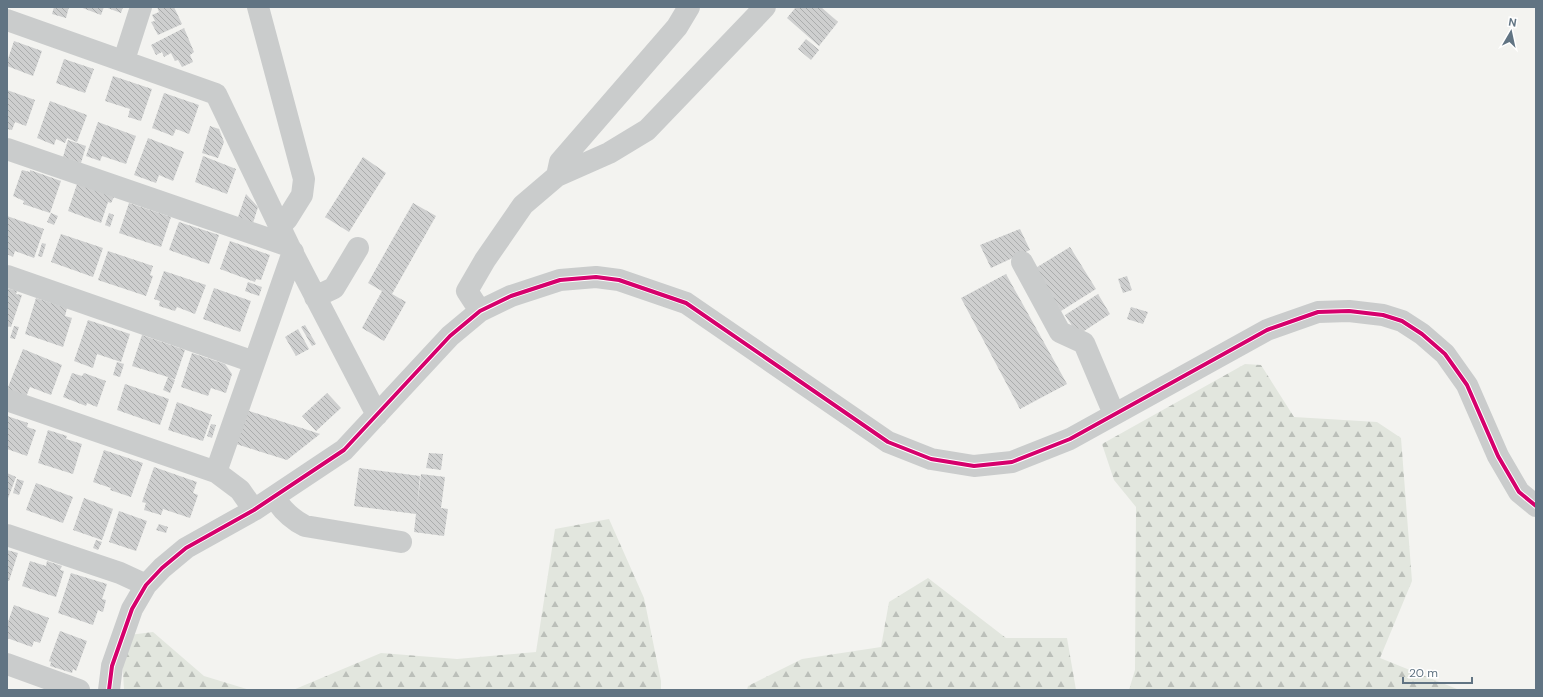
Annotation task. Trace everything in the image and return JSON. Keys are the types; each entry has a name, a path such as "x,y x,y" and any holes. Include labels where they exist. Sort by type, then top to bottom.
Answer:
{"street":[{"path":"124,60 141,7"},
{"path":"258,7 304,179 302,195 287,219 280,226"},
{"path":"557,176 560,162 677,27 689,7"},
{"path":"480,311 468,292 485,260 523,205 557,176 609,153 647,130 765,7"},
{"path":"7,20 124,60 216,94 291,249 377,415"},
{"path":"7,149 291,249"},
{"path":"316,297 334,288 358,248"},
{"path":"216,472 291,249"},
{"path":"1022,262 1060,332 1084,343 1114,414"},
{"path":"7,276 254,362"},
{"path":"109,690 112,666 121,636 132,608 146,585 162,568 186,548 254,510 344,450 450,336 480,311 511,296 560,280 596,277 619,280 686,303 888,442 931,459 974,466 1012,462 1070,438 1275,328 1318,312 1349,311 1383,315 1402,321 1422,334 1445,354 1467,385 1498,456 1519,492 1536,506"},
{"path":"7,400 216,472 240,490 254,510"},
{"path":"274,497 281,508 294,520 304,526 401,542"},
{"path":"7,535 120,573 146,585"},
{"path":"7,664 79,690"}],"green space":[{"path":"1245,364 1261,365 1294,417 1377,422 1401,438 1412,581 1380,658 1457,690 1129,690 1135,670 1136,507 1114,480 1102,444"},
{"path":"609,519 644,598 661,681 661,690 293,690 381,653 457,659 536,652 555,529"},
{"path":"928,578 1006,638 1067,638 1076,690 747,690 748,686 802,659 881,647 889,602"},
{"path":"153,632 204,676 250,690 124,690 121,636"}],"building":[{"path":"54,7 69,7 66,18 52,14"},
{"path":"80,7 104,7 101,15"},
{"path":"105,7 123,7 121,13"},
{"path":"157,7 174,7 182,24 158,35 151,22 155,21 152,15 159,12"},
{"path":"796,7 821,7 838,22 819,46 787,18"},
{"path":"184,28 194,52 190,55 193,62 182,67 178,60 175,61 171,53 164,57 162,52 156,55 151,45"},
{"path":"806,39 819,50 811,60 798,49"},
{"path":"14,41 42,51 33,76 7,66"},
{"path":"64,59 94,69 85,93 56,83"},
{"path":"113,76 152,89 141,121 128,117 130,109 105,101"},
{"path":"7,90 35,100 26,126 15,122 12,130 7,129"},
{"path":"164,93 199,105 189,134 176,129 173,136 152,128"},
{"path":"50,101 87,115 77,142 67,138 65,143 56,139 54,145 37,138"},
{"path":"98,122 136,136 126,164 102,156 100,161 86,156"},
{"path":"210,126 219,129 224,142 218,158 202,153"},
{"path":"148,138 184,152 173,181 159,175 156,183 134,175"},
{"path":"68,140 86,146 81,163 63,157"},
{"path":"203,156 236,169 227,194 195,182"},
{"path":"363,157 386,173 349,232 325,217"},
{"path":"22,170 30,172 30,170 61,181 50,213 23,204 24,201 13,196"},
{"path":"77,184 114,197 111,203 108,202 101,223 68,211"},
{"path":"246,194 258,207 253,223 238,217"},
{"path":"129,203 171,217 161,247 119,233"},
{"path":"413,203 436,216 392,294 406,302 384,341 362,328 382,291 368,283"},
{"path":"51,213 58,216 54,225 47,222"},
{"path":"109,213 114,215 110,227 105,225"},
{"path":"7,216 44,229 34,258 15,251 13,257 7,254"},
{"path":"179,222 219,235 209,264 169,250"},
{"path":"1020,229 1030,250 991,268 980,245"},
{"path":"61,234 103,248 93,277 51,262"},
{"path":"230,241 270,255 261,280 256,279 255,282 220,269"},
{"path":"42,243 46,244 42,257 38,256"},
{"path":"1070,247 1096,289 1061,311 1034,269"},
{"path":"108,251 153,266 150,275 153,276 146,296 98,280"},
{"path":"164,271 206,285 195,314 177,307 175,311 159,306 160,301 154,299"},
{"path":"1006,274 1067,384 1020,409 961,298"},
{"path":"1127,276 1132,290 1123,293 1118,279"},
{"path":"248,282 262,287 259,296 245,291"},
{"path":"7,288 17,291 16,294 22,295 11,327 7,326"},
{"path":"214,288 251,301 240,332 203,319"},
{"path":"1098,294 1110,314 1078,335 1065,315"},
{"path":"36,298 67,308 65,316 72,318 63,347 25,334"},
{"path":"1131,307 1148,312 1143,324 1127,319"},
{"path":"88,320 130,334 121,362 97,354 93,368 74,361"},
{"path":"305,325 316,344 312,346 301,327"},
{"path":"14,326 19,327 15,339 10,338"},
{"path":"298,329 309,349 296,356 285,337"},
{"path":"142,335 185,350 175,379 170,378 175,380 170,393 163,390 168,377 132,366"},
{"path":"23,349 62,365 51,395 30,387 26,397 7,390"},
{"path":"192,353 225,364 232,374 226,393 211,388 208,396 181,387"},
{"path":"117,362 124,364 120,377 113,375"},
{"path":"72,373 82,376 84,373 106,381 97,407 87,403 86,406 63,397"},
{"path":"125,384 169,399 160,425 117,410"},
{"path":"327,393 341,408 316,431 302,416"},
{"path":"177,402 212,415 203,441 168,430"},
{"path":"246,410 320,434 287,460 236,444"},
{"path":"7,416 28,423 27,427 36,430 27,456 7,449"},
{"path":"211,424 216,425 212,438 207,436"},
{"path":"48,430 67,436 66,439 82,444 73,474 38,463"},
{"path":"104,450 143,463 131,497 93,482"},
{"path":"429,453 443,454 441,470 426,468"},
{"path":"154,467 197,482 193,493 198,495 190,518 163,509 161,515 144,510 146,503 142,502"},
{"path":"359,468 420,476 417,508 421,474 445,477 441,508 448,509 444,536 414,532 416,514 354,506"},
{"path":"7,473 16,477 7,501"},
{"path":"17,479 24,481 19,495 13,493"},
{"path":"36,483 73,497 63,523 26,510"},
{"path":"84,498 113,509 102,540 73,530"},
{"path":"119,511 147,521 136,551 109,542"},
{"path":"159,524 168,527 166,533 156,530"},
{"path":"96,540 102,542 98,550 93,548"},
{"path":"7,550 18,553 9,581 7,581"},
{"path":"30,561 46,566 47,561 62,566 60,570 64,571 56,597 22,586"},
{"path":"71,573 107,584 102,599 106,600 103,612 98,610 93,625 58,613"},
{"path":"14,605 49,618 40,643 34,641 32,647 7,638 7,625"},
{"path":"60,631 87,641 76,671 73,669 72,673 50,666 51,662 65,667 49,661"}],"cycle path":[{"path":"109,690 112,666 132,609 146,585 162,568 186,548 254,510 344,450 450,336 480,311 511,296 560,280 596,277 619,280 686,303 888,442 931,459 974,466 1012,462 1070,439 1267,330 1318,312 1349,311 1383,315 1402,321 1422,334 1445,354 1467,385 1498,456 1519,492 1536,506"}]}
